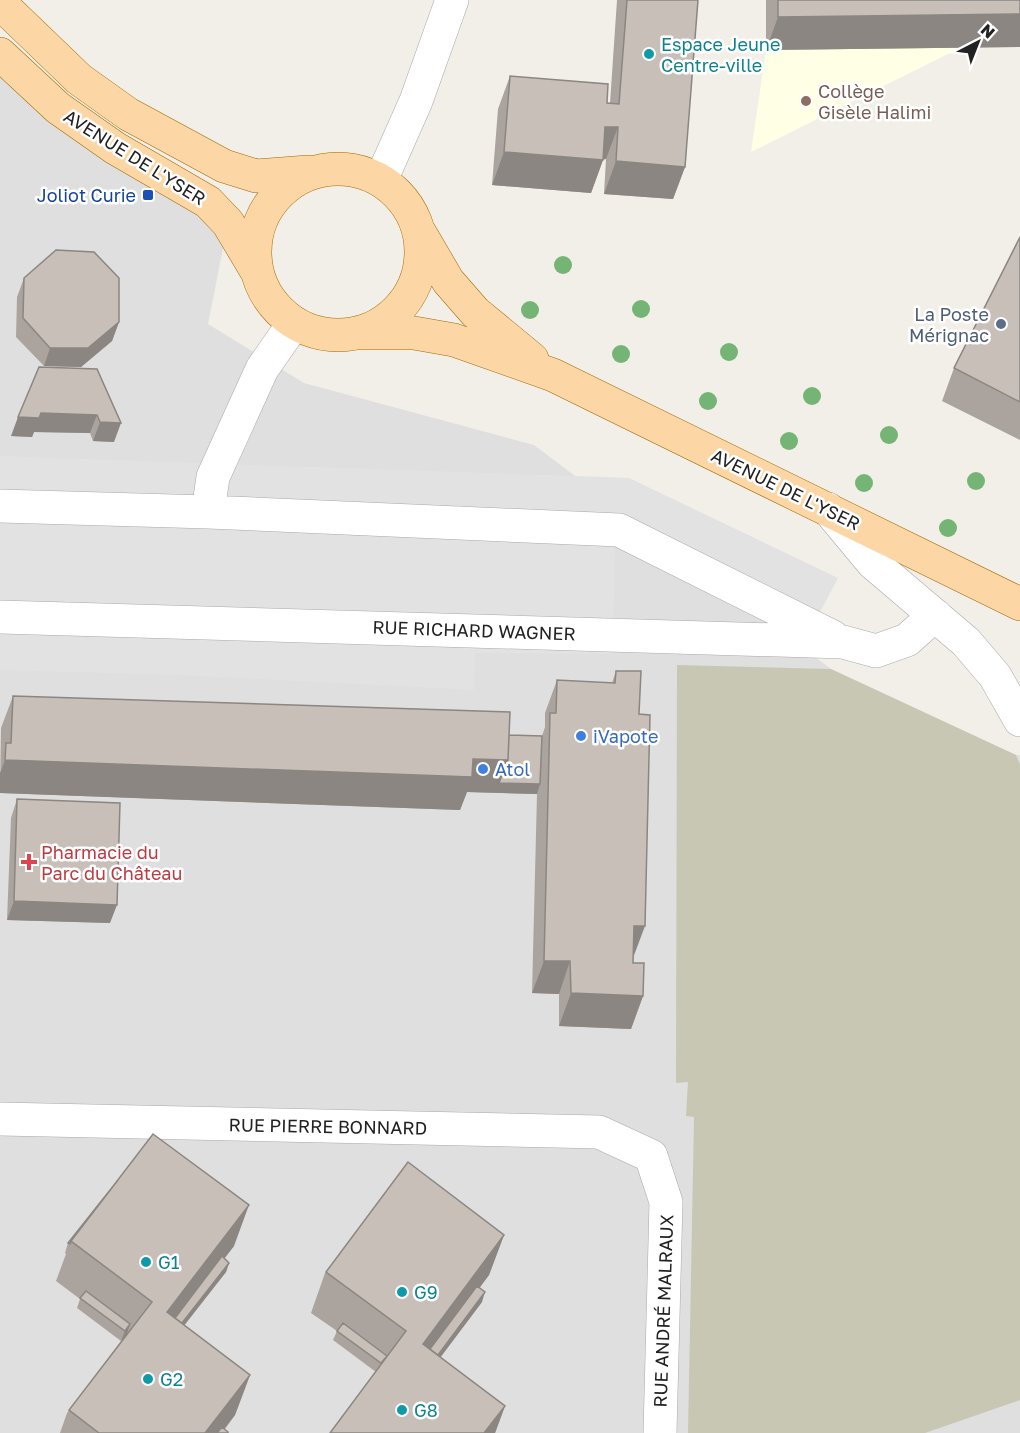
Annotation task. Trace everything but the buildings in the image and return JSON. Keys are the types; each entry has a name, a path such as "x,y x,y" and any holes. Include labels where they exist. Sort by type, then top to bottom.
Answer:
{"main road":[{"name":"AVENUE DE L'YSER","path":"0,3 79,79 128,114 176,141 224,166 256,176 313,172"},
{"name":"AVENUE DE L'YSER","path":"0,54 58,108 115,148 208,202 228,223 256,270"},
{"path":"336,168 360,171 381,180 399,194 412,212 420,232 422,258 416,283 403,305 384,322 360,333 338,336 315,332 294,323 277,309 264,291 256,270 254,246 260,221 272,200 291,183 313,172 336,168"},
{"name":"AVENUE DE L'YSER","path":"420,232 448,281 475,312 553,375"},
{"name":"AVENUE DE L'YSER","path":"360,333 414,333 454,340 553,375 1020,604"}],"street":[{"path":"381,180 412,112 452,0"},
{"path":"208,512 213,477 262,369 294,323"},
{"path":"0,506 208,512 619,530 843,642"},
{"path":"828,509 873,563 966,642 995,676 1020,720"},
{"name":"RUE RICHARD WAGNER","path":"0,617 843,642 876,651 907,640 935,615"},
{"name":"RUE PIERRE BONNARD","path":"0,1119 599,1132 651,1156"},
{"name":"RUE ANDRÉ MALRAUX","path":"651,1156 666,1202 660,1433"}],"shaded area":[{"name":"Collège Gisèle Halimi","path":"766,0 1020,0 1020,47 960,48 751,152 766,50"},
{"path":"0,54 228,223 208,324 304,383 534,445 831,669 1020,755 1020,1433 0,1433"},
{"path":"0,456 629,478 838,578 820,612 615,546 613,654 475,653 474,690 178,675 0,670"},
{"path":"677,665 831,669 1016,755 1020,765 1020,1400 925,1433 688,1433 694,1117 686,1116 688,1082 676,1083"}],"place":[{"name":"Espace Jeune Centre-ville","path":"649,54"},
{"name":"Collège Gisèle Halimi","path":"806,101"},
{"name":"Joliot Curie","path":"148,195"},
{"name":"La Poste Mérignac","path":"1001,324"},
{"name":"iVapote","path":"581,736"},
{"name":"Atol","path":"483,769"},
{"name":"Pharmacie du Parc du Château","path":"29,862"},
{"name":"G1","path":"146,1262"},
{"name":"G9","path":"402,1292"},
{"name":"G2","path":"148,1379"},
{"name":"G8","path":"402,1410"}]}
